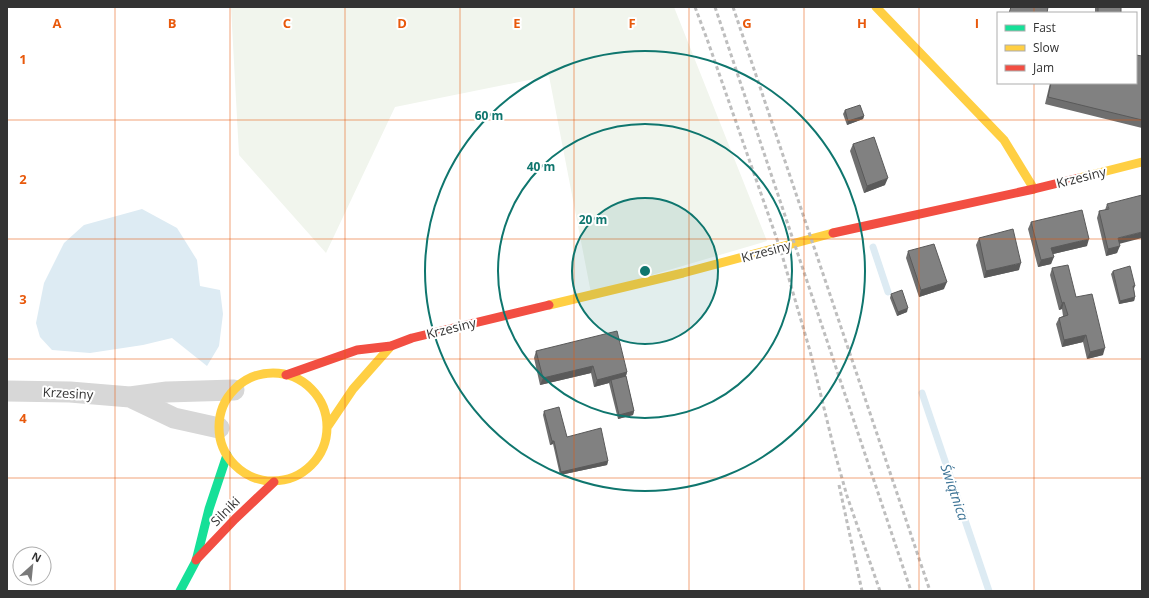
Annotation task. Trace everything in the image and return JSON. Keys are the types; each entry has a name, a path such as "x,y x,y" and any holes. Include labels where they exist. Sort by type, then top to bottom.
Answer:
{"street":[{"path":"876,7 1004,140 1034,188"},
{"name":"Krzesiny","path":"286,375 357,350 391,346 412,338 683,273 853,228 1034,188 1142,162"},
{"name":"Krzesiny","path":"328,426 353,389 391,346"},
{"path":"272,373 286,375 300,380 311,388 320,400 326,412 328,426 326,441 321,454 313,465 302,474 288,480 274,482 260,480 247,475 236,466 227,455 221,442 219,428 220,414 226,401 234,390 245,381 258,375 272,373"},
{"name":"Krzesiny","path":"7,391 70,392 130,397 167,392 234,390"},
{"name":"Krzesiny","path":"130,397 174,418 219,428"},
{"name":"Silniki","path":"180,591 196,561 209,509 227,455"},
{"name":"Silniki","path":"196,561 235,519 274,482"}],"shaded area":[{"path":"231,7 674,7 767,241 591,293 549,76 395,107 326,253 239,155"},
{"path":"142,209 177,228 197,260 200,286 220,290 223,314 219,346 207,366 172,338 143,345 90,353 52,350 40,337 36,323 44,283 64,243 84,225"}],"building":[{"path":"1011,7 1048,7 1047,12 1009,12"},
{"path":"1098,7 1121,7 1121,12 1098,12"},
{"path":"1137,55 1142,56 1142,120 1048,97 1051,84 1137,84"},
{"path":"860,105 864,116 848,121 845,110"},
{"path":"874,137 888,178 867,186 853,144"},
{"path":"1142,195 1142,232 1118,238 1120,246 1108,249 1099,211 1109,209 1107,204"},
{"path":"1082,210 1089,239 1051,248 1054,257 1041,260 1031,222"},
{"path":"1013,229 1021,263 986,271 979,238"},
{"path":"934,244 947,282 921,290 908,251"},
{"path":"1068,265 1076,297 1092,294 1105,348 1090,352 1086,335 1064,340 1059,318 1068,315 1064,302 1062,303 1052,268"},
{"path":"1130,266 1135,286 1133,286 1135,297 1120,301 1113,271"},
{"path":"902,290 908,308 898,312 891,294"},
{"path":"617,331 627,372 597,380 593,366 543,378 536,351"},
{"path":"626,376 634,411 619,415 611,380"},
{"path":"559,407 567,437 601,428 608,461 561,472 554,441 552,441 544,411"}],"waterway":[{"name":"Świątnica","path":"873,247 888,292"},
{"name":"Świątnica","path":"922,393 989,591"}],"railway":[{"path":"695,7 780,248 810,351 847,496 880,591"},
{"path":"715,7 911,591"},
{"path":"733,7 930,591"},
{"path":"839,485 862,591"}],"traffic: fast":[{"path":"180,591 196,561 209,509 227,455"}],"traffic: slow":[{"path":"876,7 1004,140 1034,189"},
{"path":"1079,178 1142,162"},
{"path":"549,305 683,273 833,233"},
{"path":"328,426 353,389 391,346"},
{"path":"273,373 294,377 311,389 323,406 327,427 323,448 311,465 294,477 273,481 252,477 235,465 223,448 219,427 223,406 235,389 252,377 273,373"}],"traffic: jam":[{"path":"833,233 1079,178"},
{"path":"286,375 357,350 391,346 412,338 549,305"},
{"path":"196,560 235,519 274,482"}]}
